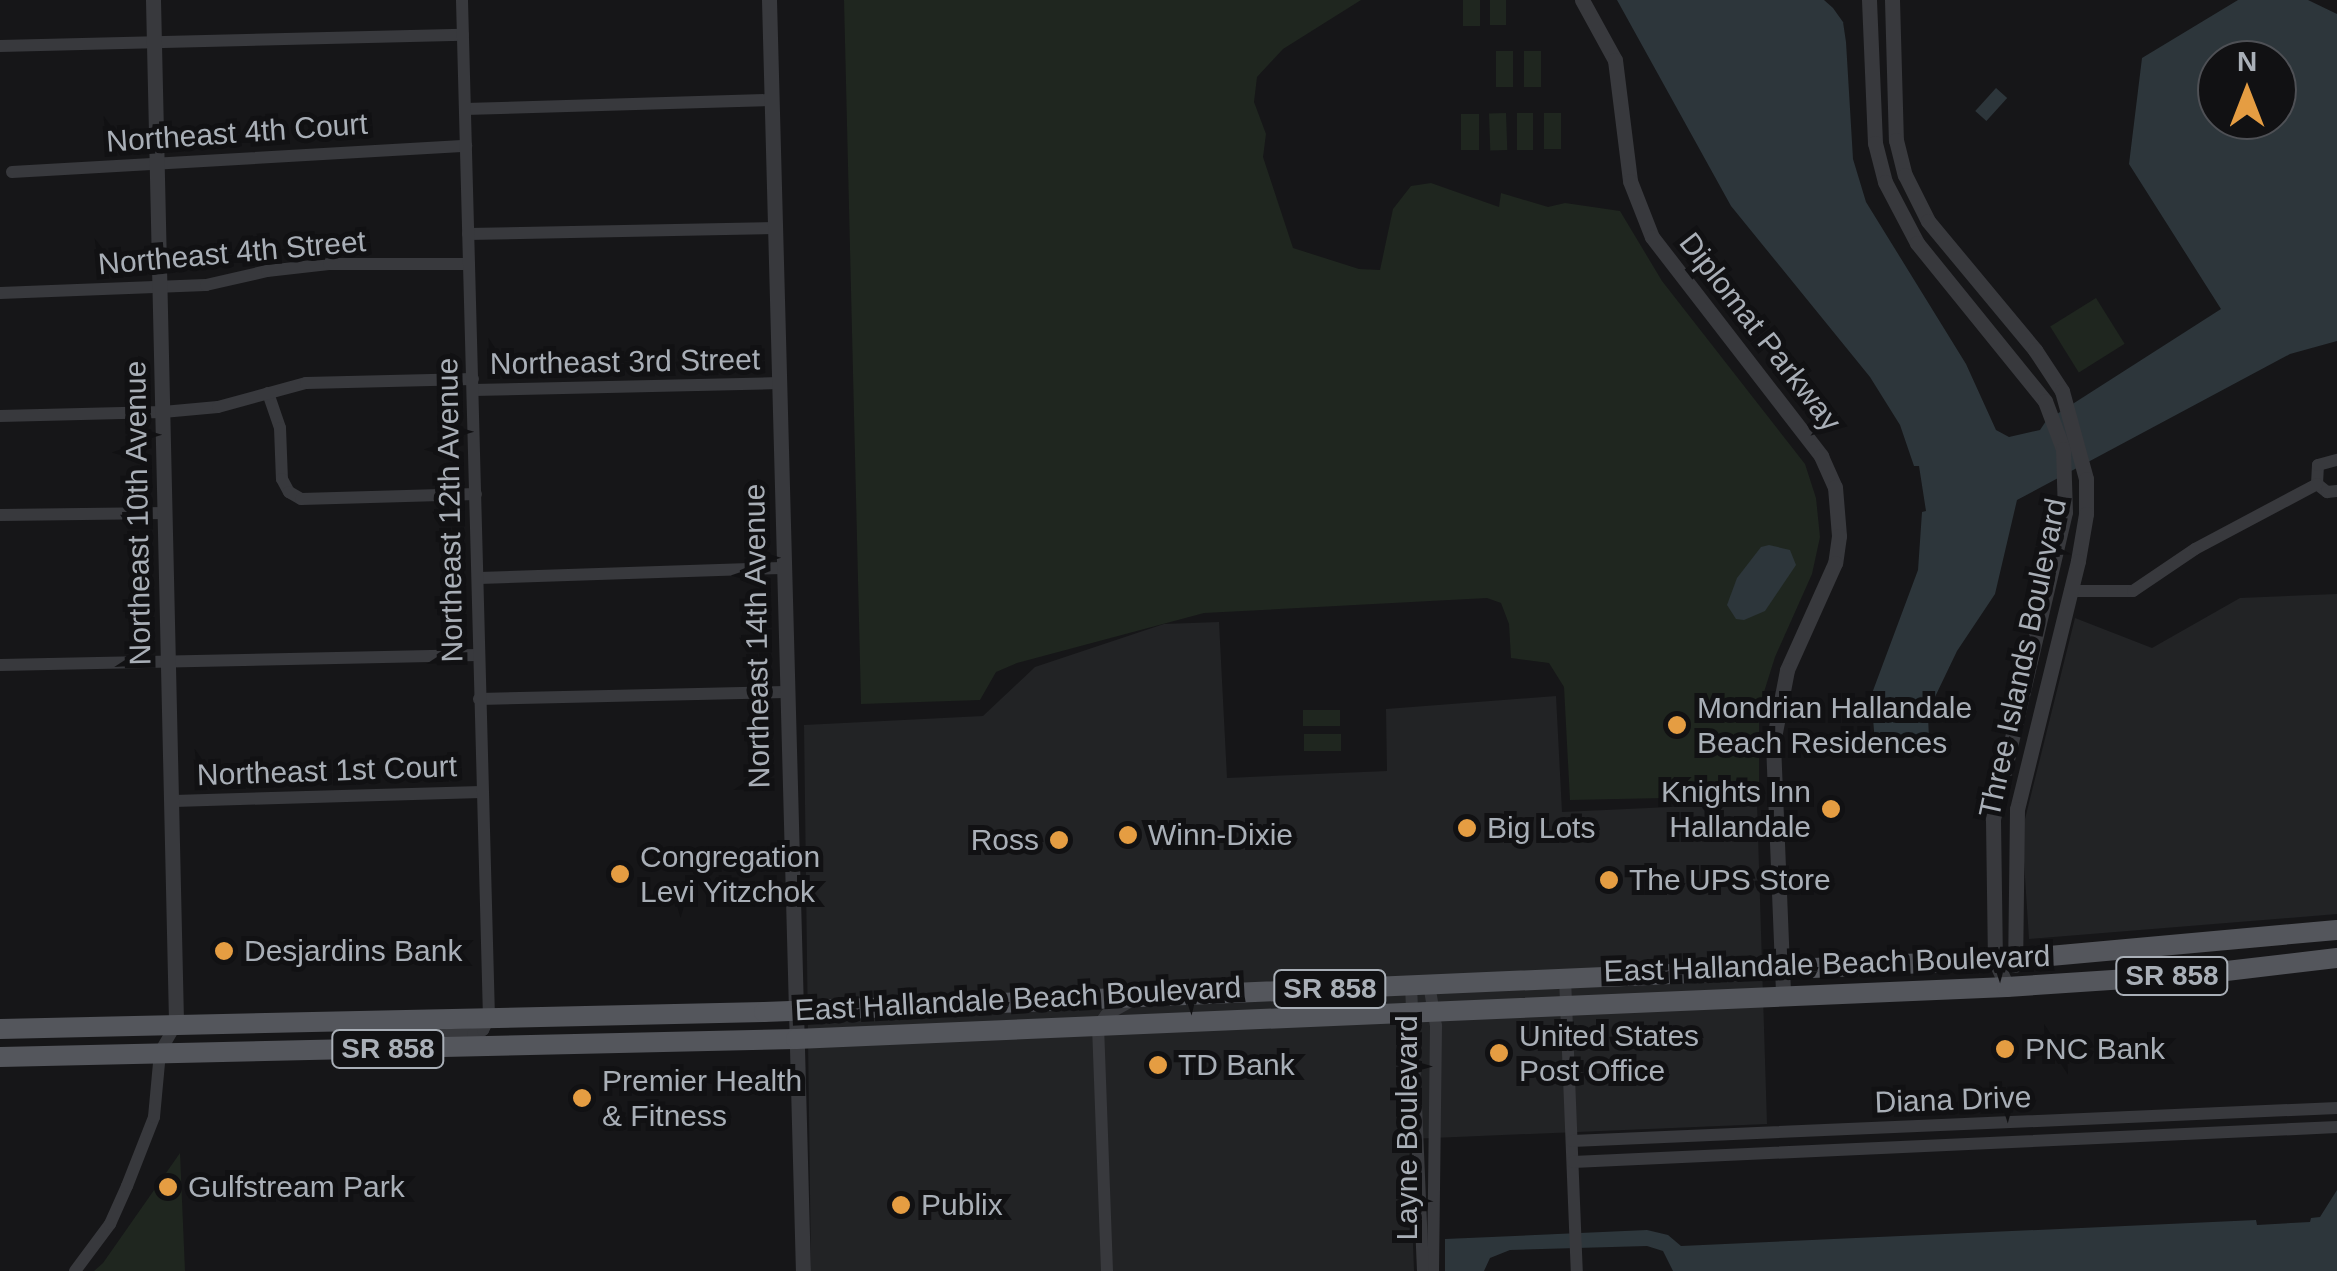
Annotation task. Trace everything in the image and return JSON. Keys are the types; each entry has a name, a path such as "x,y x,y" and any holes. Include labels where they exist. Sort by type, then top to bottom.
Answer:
{"main road":[{"name":"East Hallandale Beach Boulevard","path":"0,1029 796,1011 1095,999 2006,960 2337,930"},
{"name":"East Hallandale Beach Boulevard","path":"0,1057 796,1039 1423,1009 2007,987 2202,974 2337,958"},
{"path":"1037,1028 1074,1014 1095,999"},
{"path":"490,1045 503,1032 568,1026 588,1016"}],"street":[{"name":"Northeast 10th Avenue","path":"153,0 174,801 176,1024"},
{"name":"Northeast 12th Avenue","path":"462,0 488,1018"},
{"name":"Northeast 14th Avenue","path":"769,0 803,1271"},
{"name":"Diplomat Parkway","path":"1582,0 1615,60 1630,181 1652,238 1821,456 1835,488 1839,536 1835,563 1787,670 1774,729 1783,996"},
{"name":"Three Islands Boulevard","path":"1869,0 1875,143 1891,195 1917,243 2045,400 2063,449 2066,491 2056,556 1995,810 1991,856 2007,987"},
{"name":"Three Islands Boulevard","path":"1892,0 1896,140 1905,175 1928,221 2036,350 2062,391 2086,478 2086,514 2070,592 2017,810 2006,960"},
{"path":"1870,35 1892,34"},
{"path":"0,46 462,35"},
{"path":"465,108 771,100"},
{"name":"Northeast 4th Court","path":"12,172 466,146"},
{"path":"468,234 776,228"},
{"name":"Northeast 4th Street","path":"0,293 160,289 329,264 469,264"},
{"name":"Northeast 3rd Street","path":"0,416 218,407 306,383 779,384"},
{"path":"268,393 280,428 282,479 288,492 301,498 476,494"},
{"path":"2317,484 2318,465 2337,460"},
{"path":"2317,484 2327,492 2337,491"},
{"path":"2070,592 2133,591 2195,548 2317,484"},
{"path":"0,516 166,512"},
{"path":"479,578 783,568"},
{"path":"0,666 478,654"},
{"path":"479,699 786,692"},
{"name":"Northeast 1st Court","path":"174,801 481,792"},
{"path":"1565,978 1577,1271"},
{"name":"Layne Boulevard","path":"1420,985 1433,1271"},
{"name":"Layne Boulevard","path":"1420,985 1423,1271"},
{"path":"1106,1271 1098,1026 1106,1015 1144,996"},
{"path":"392,1049 420,1036 474,1034 485,1028 488,1018"},
{"path":"75,1271 110,1224 128,1186 154,1117 160,1052 176,1024"},
{"name":"Diana Drive","path":"1572,1140 2337,1108"},
{"path":"2145,1117 2146,1135"},
{"name":"Diana Drive","path":"1573,1162 2337,1127"}],"shaded area":[{"path":"844,0 1361,0 1283,49 1257,77 1254,102 1266,134 1263,157 1293,248 1359,269 1380,270 1393,209 1411,186 1431,183 1499,207 1501,193 1548,207 1565,203 1620,211 1662,281 1805,464 1816,498 1820,537 1812,574 1775,657 1759,708 1759,796 1570,800 1564,687 1549,663 1511,658 1509,624 1501,603 1487,598 1204,613 1017,663 996,672 980,700 861,704"},
{"path":"1463,0 1480,0 1480,26 1463,26"},
{"path":"1490,0 1506,0 1506,25 1490,25"},
{"path":"1617,0 1824,0 1833,8 1843,22 1853,159 1866,202 1966,364 1996,430 2009,437 2040,430 2046,421 2221,309 2129,164 2142,58 2238,0 2308,0 2337,14 2337,341 2290,354 2017,500 1995,594 1957,651 1934,699 1928,716 1929,739 1875,742 1871,696 1918,570 1922,512 1926,511 1919,466 1914,466 1900,425 1870,377 1731,206"},
{"path":"1496,51 1513,51 1513,87 1496,87"},
{"path":"1524,51 1541,51 1541,87 1524,87"},
{"path":"1996,88 2007,98 1986,121 1975,111"},
{"path":"1506,113 1507,150 1490,151 1489,114"},
{"path":"1517,113 1533,113 1533,150 1517,150"},
{"path":"1544,113 1561,113 1561,149 1544,149"},
{"path":"1461,114 1479,114 1479,150 1461,150"},
{"path":"2096,298 2125,344 2079,372 2050,327"},
{"path":"1761,547 1790,550 1796,565 1765,611 1744,620 1736,619 1727,605 1737,578"},
{"path":"2337,594 2337,914 2029,939 2022,831 2075,618 2152,648 2240,598"},
{"path":"1219,622 1227,778 1387,771 1386,709 1556,696 1562,812 1757,803 1767,1124 1409,1139 1414,1271 811,1271 804,725 983,716 1035,667 1164,624"},
{"path":"1303,710 1340,710 1340,726 1303,726"},
{"path":"1304,734 1341,734 1341,751 1304,751"},
{"name":"Gulfstream Park","path":"180,1153 185,1271 94,1271 103,1263"},
{"path":"2337,1190 2337,1271 1673,1271 1663,1251 1647,1246 1510,1250 1490,1258 1484,1271 1445,1271 1445,1239 1647,1230 1668,1235 1681,1246 2256,1220 2257,1225 2310,1222 2311,1218 2320,1217"}],"place":[{"name":"Mondrian Hallandale Beach Residences","path":"1677,725"},
{"name":"Knights Inn Hallandale","path":"1831,809"},
{"name":"Big Lots","path":"1467,828"},
{"name":"Winn-Dixie","path":"1128,835"},
{"name":"Ross","path":"1059,840"},
{"name":"Congregation Levi Yitzchok","path":"620,874"},
{"name":"The UPS Store","path":"1609,880"},
{"name":"Desjardins Bank","path":"224,951"},
{"name":"PNC Bank","path":"2005,1049"},
{"name":"United States Post Office","path":"1499,1053"},
{"name":"TD Bank","path":"1158,1065"},
{"name":"Premier Health & Fitness","path":"582,1098"},
{"name":"Gulfstream Park","path":"168,1187"},
{"name":"Publix","path":"901,1205"}]}
